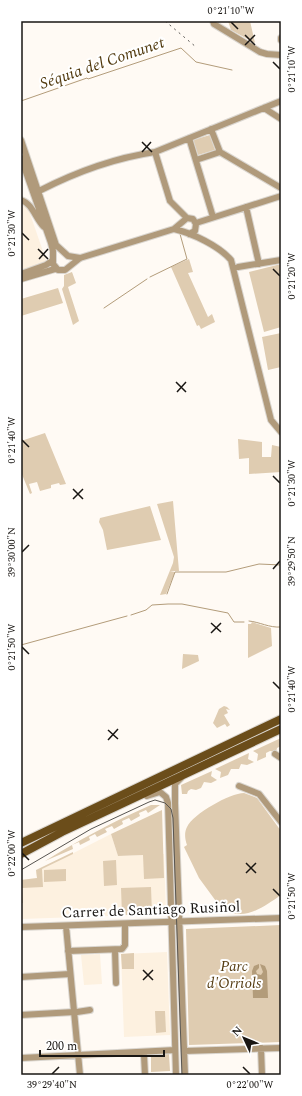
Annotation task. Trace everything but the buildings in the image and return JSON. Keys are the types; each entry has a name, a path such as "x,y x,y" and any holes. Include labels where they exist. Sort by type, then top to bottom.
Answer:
{"main road":[{"path":"21,848 281,720"},
{"path":"21,843 125,803 281,729"},
{"path":"21,854 82,819"},
{"path":"21,861 82,819"}],"street":[{"path":"213,21 214,24 260,52 281,55"},
{"path":"39,192 61,180 96,166 145,153 155,152 281,101"},
{"path":"264,108 281,119"},
{"path":"211,129 220,152 280,185"},
{"path":"189,138 213,217"},
{"path":"21,140 56,245 66,254 70,264"},
{"path":"155,152 170,202 187,218 191,218 196,223"},
{"path":"196,160 220,152"},
{"path":"21,158 53,251 53,259 56,269"},
{"path":"192,233 196,223 281,196"},
{"path":"21,200 30,206 38,221 45,228"},
{"path":"246,207 259,264"},
{"path":"181,228 182,220 187,218"},
{"path":"21,279 56,269 63,270 80,258 174,229 181,228 192,233 197,238 224,252 231,260 271,420 281,432"},
{"path":"21,274 46,265 57,254 66,254 80,258"},
{"path":"238,267 281,260"},
{"path":"275,754 281,758"},
{"path":"185,1075 175,786 177,781 187,773"},
{"path":"239,786 259,794 281,822"},
{"path":"125,803 158,792 163,794 168,800 176,1075"},
{"name":"Carrer de Santiago Rusiñol","path":"21,927 281,918"},
{"path":"68,951 115,950 124,947 125,924"},
{"path":"66,926 70,974 76,1012 80,1075"},
{"path":"115,950 116,984"},
{"path":"21,977 70,974"},
{"path":"21,1015 90,1010"},
{"path":"261,1048 262,1075"},
{"path":"184,1051 281,1048"},
{"path":"21,1058 175,1050"},
{"path":"144,1055 145,1075"}],"shaded area":[{"path":"21,204 28,208 46,260 44,263 21,270"},
{"path":"111,834 118,856 164,854 166,914 21,919 21,880 37,878 36,872"},
{"path":"167,952 170,1035 124,1037 121,954"},
{"path":"100,954 102,984 84,985 81,955"},
{"path":"259,964 259,968 256,971 257,974 261,975 263,972 260,964 265,966 267,971 268,998 253,998 252,971 254,966"}],"green space":[{"path":"228,21 250,21 255,43 231,30"},
{"path":"210,135 215,150 198,155 193,140"},
{"path":"189,259 193,272 188,273 208,317 212,314 215,322 201,329 199,325 197,326 171,267"},
{"path":"281,264 281,327 264,332 249,272"},
{"path":"72,272 76,283 68,287 79,321 73,325 62,289 64,286 64,275"},
{"path":"58,288 63,303 21,316 21,299"},
{"path":"281,333 281,367 268,370 262,337"},
{"path":"45,433 66,484 60,485 59,483 51,485 51,488 40,491 37,482 29,484 32,493 30,494 21,472 21,441"},
{"path":"238,439 262,442 262,457 271,457 272,445 281,447 281,472 249,474 249,458 239,459"},
{"path":"173,501 179,571 170,571 175,572 166,594 160,595 174,557 157,504"},
{"path":"150,506 161,540 107,550 103,530 99,522 100,518"},
{"path":"252,622 271,628 272,646 248,658 248,624 251,624"},
{"path":"183,654 198,655 199,661 182,669"},
{"path":"224,706 230,710 226,709 228,713 224,715 230,725 227,727 225,724 217,728 213,723 219,709"},
{"path":"281,738 281,746 277,748 276,752 270,751 266,753 266,757 257,761 258,754 253,751"},
{"path":"249,753 248,759 254,762 247,765 241,764 239,769 231,769 228,775 220,778 221,772 215,769"},
{"path":"212,771 211,776 217,780 211,783 204,782 201,788 196,790 191,789 187,794 182,794 181,785"},
{"path":"244,793 257,798 281,831 281,895 252,912 237,914 223,906 221,908 199,878 184,847 187,845 185,836 186,829 196,816 221,800 230,796"},
{"path":"151,805 160,805 148,813 146,810 139,813 140,816 131,821 129,818 122,821 123,824 114,829 112,826 105,829 107,832 97,837 95,834 89,837 90,840 80,845 79,842 75,844 97,831"},
{"path":"162,810 164,878 144,879 143,855 118,856 111,834"},
{"path":"72,845 73,849 45,861"},
{"path":"73,852 73,854 42,869 43,887 22,888 23,903 21,903 21,880 37,878 36,870"},
{"path":"116,860 117,885 104,886 103,861"},
{"path":"66,869 66,881 44,882 44,870"},
{"path":"151,887 152,914 122,915 121,888"},
{"name":"Parc d'Orriols","path":"281,925 281,1042 189,1045 186,929"},
{"path":"134,953 134,969 122,969 121,954"},
{"path":"155,1011 165,1011 166,1032 156,1033"},
{"path":"169,1054 170,1071 151,1072 151,1055"}],"waterway":[{"name":"Séquia del Comunet","path":"21,101 181,48 196,62 232,70"},
{"path":"150,277 187,259 180,234"},
{"path":"104,308 147,279"},
{"path":"167,594 175,572 226,572 259,564 281,565"},
{"path":"131,615 146,610 152,605 182,604 228,613 234,622 244,622"},
{"path":"21,645 127,616"},
{"path":"249,621 272,627 281,627"}],"tram line":[{"path":"21,870 91,829 149,802 155,800 165,803 171,809 173,818 182,1075"}],"railway":[{"path":"165,21 196,47"}]}
